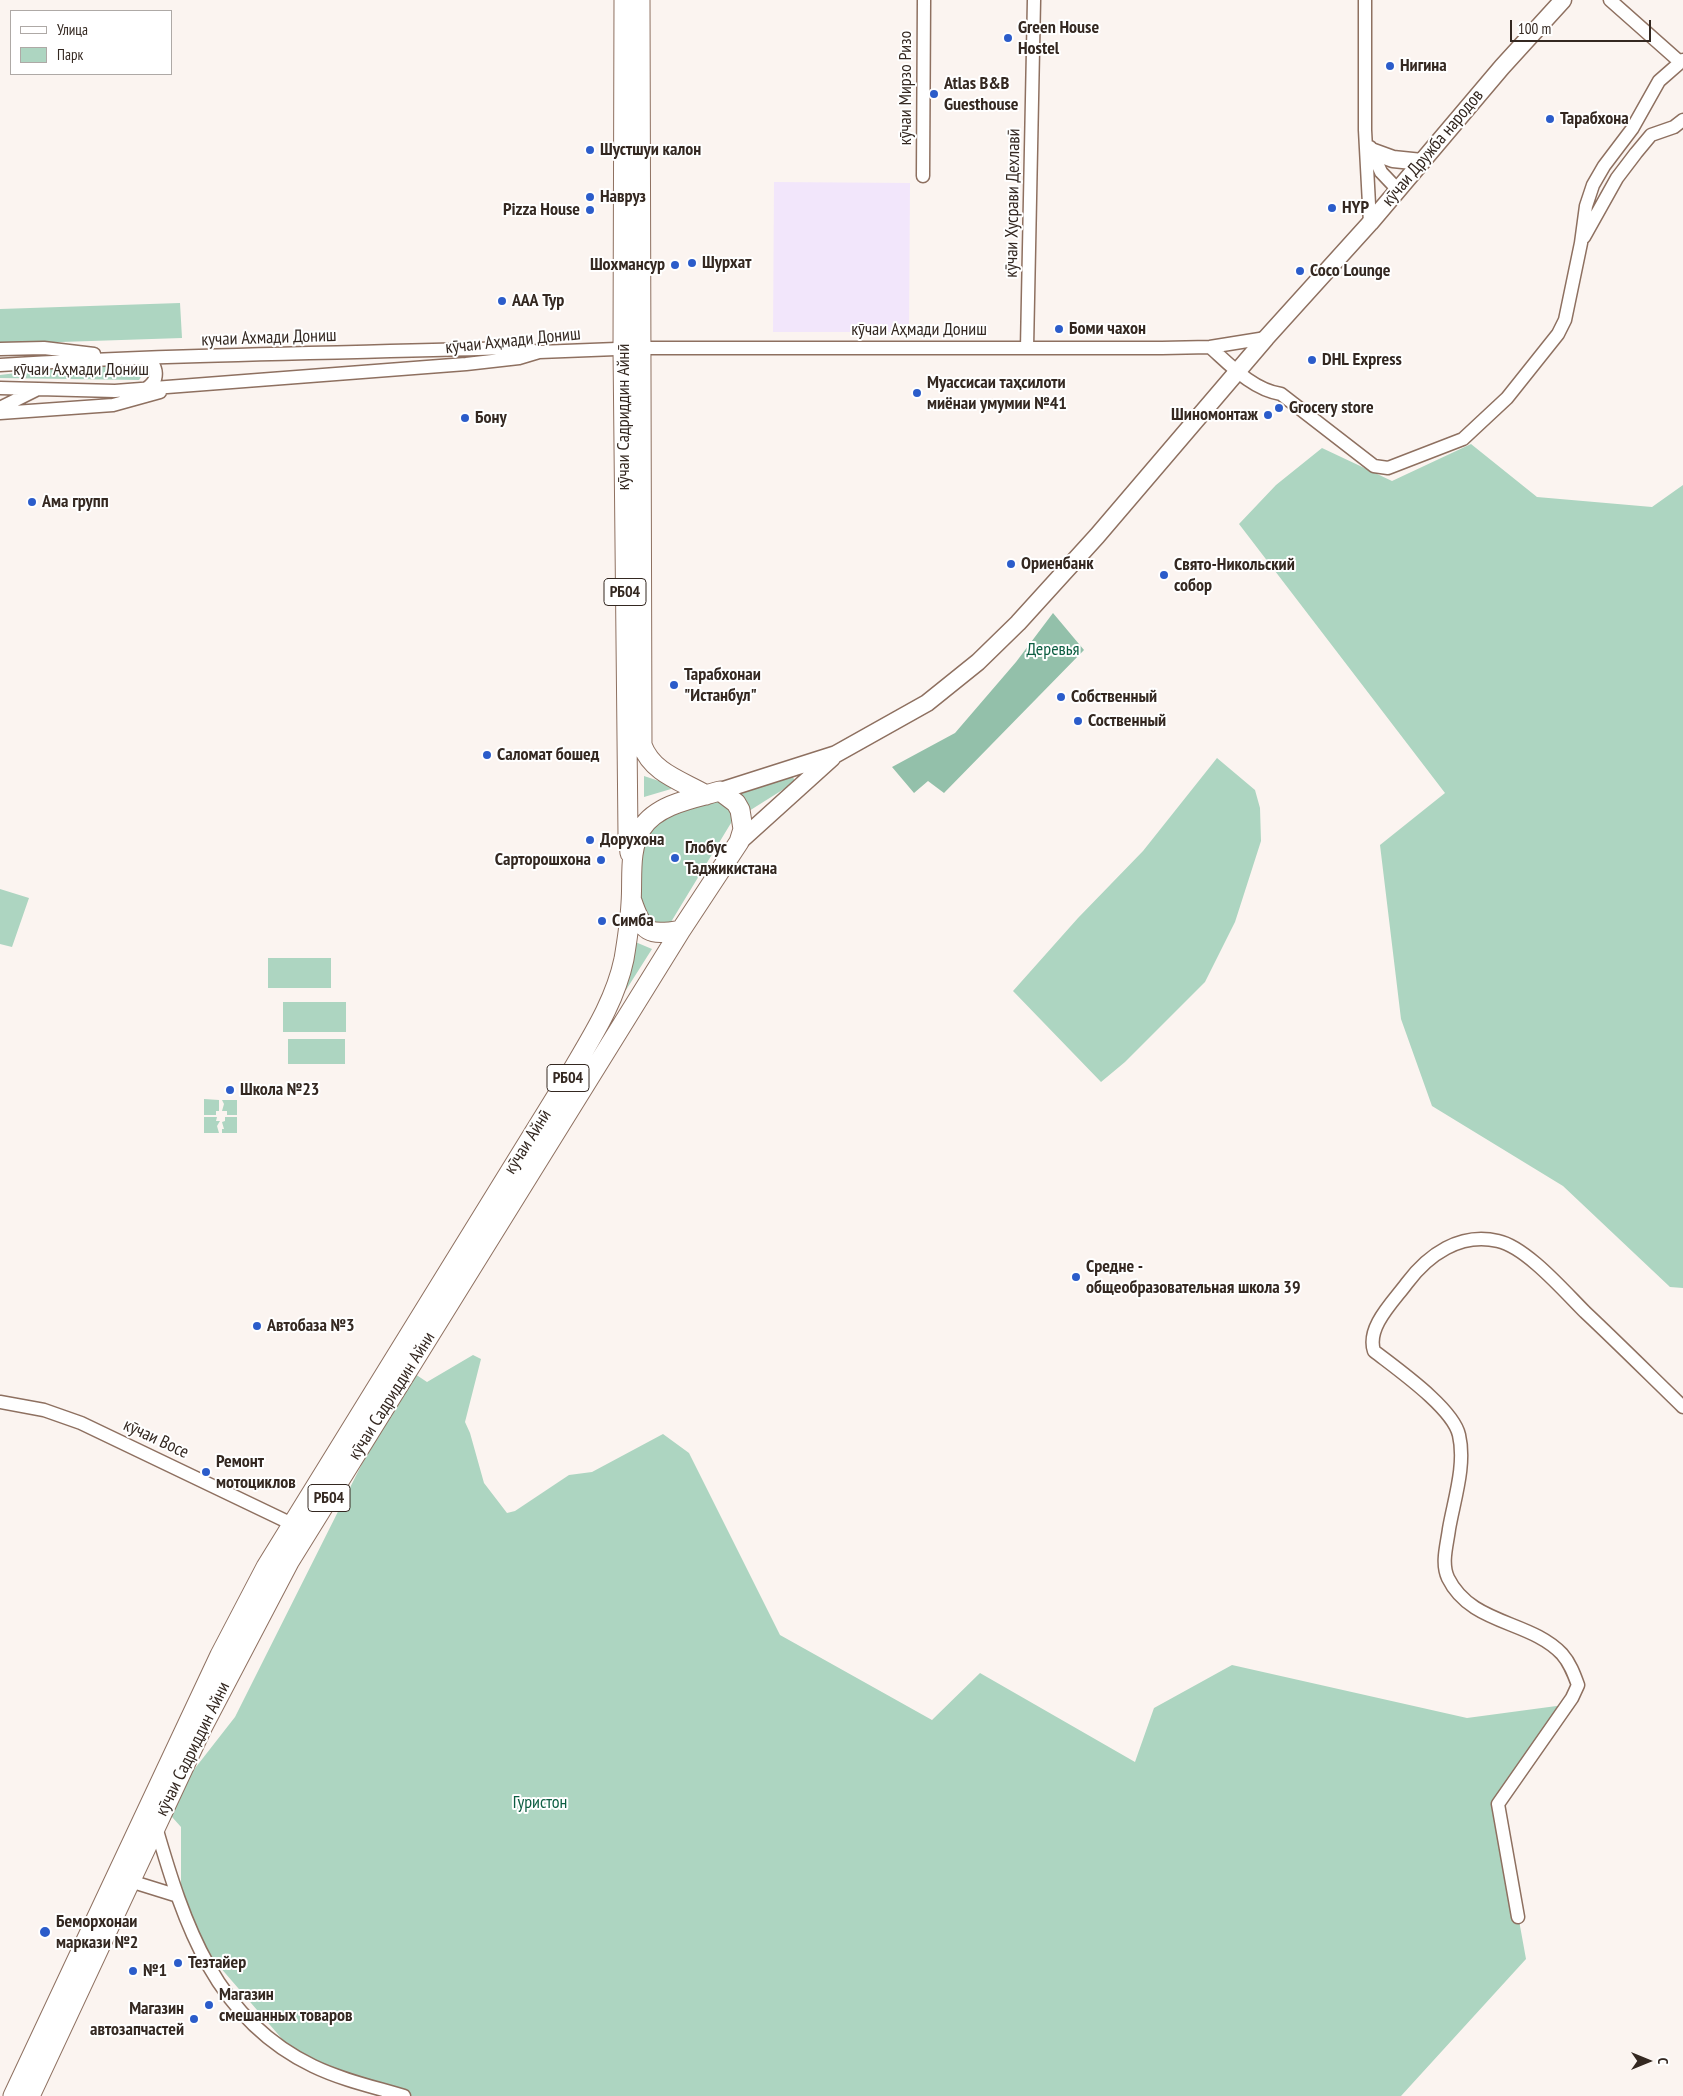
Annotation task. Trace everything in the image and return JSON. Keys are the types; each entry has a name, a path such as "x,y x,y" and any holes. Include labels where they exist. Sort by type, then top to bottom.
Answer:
{"highway":[{"name":"кӯчаи Садриддин Айнӣ","path":"624,0 642,745 645,754 657,768 713,793"},
{"name":"кӯчаи Садриддин Айнӣ","path":"632,866 628,835 632,348 640,0"},
{"name":"РБ04","path":"713,793 732,800 740,810 742,829 739,842 681,930 654,934 648,931 640,921 632,902 632,866 638,836 647,822 668,808 713,793"},
{"name":"кӯчаи Айнӣ","path":"468,1241 610,1005 619,982 632,902"},
{"name":"кӯчаи Садриддин Айни","path":"30,2096 203,1726 289,1562 681,930"},
{"name":"кӯчаи Садриддин Айни","path":"13,2096 220,1655 292,1524 468,1241"}],"main road":[{"name":"кӯчаи Дружба народов","path":"836,754 927,703 978,662 1018,623 1096,536 1266,338 1370,223 1508,60 1563,0"},
{"path":"1371,151 1393,159 1422,162"},
{"path":"713,793 836,754"},
{"path":"739,842 836,754"}],"street":[{"name":"кӯчаи Мирзо Ризо","path":"923,176 924,0"},
{"name":"кӯчаи Хусрави Дехлавӣ","path":"1027,348 1034,0"},
{"path":"1365,0 1365,130 1370,223"},
{"path":"1210,347 1238,372 1267,391 1281,394 1374,466 1388,468 1464,439 1507,398 1563,327 1581,244 1586,206 1593,185 1604,166 1632,129 1659,81 1682,61 1610,0"},
{"path":"1581,244 1617,178 1636,153 1651,135 1668,130 1683,120"},
{"path":"1365,130 1371,151 1382,172 1398,190"},
{"name":"кӯчаи Аҳмади Дониш","path":"0,388 115,391 486,362 519,358 539,352 632,348 1210,347 1266,338"},
{"name":"кучаи Ахмади Дониш","path":"0,364 119,357 144,358 514,348 539,352"},
{"path":"0,349 68,350 119,357"},
{"path":"144,358 155,366 156,373 155,380 145,389"},
{"path":"0,413 112,405 148,397 175,386"},
{"path":"0,408 39,389"},
{"path":"1518,1917 1498,1804 1572,1698 1578,1685 1564,1656 1553,1646 1540,1637 1483,1613 1469,1604 1447,1577 1444,1559 1458,1482 1460,1436 1455,1423 1446,1411 1374,1351 1372,1339 1384,1314 1421,1265 1432,1255 1465,1240 1482,1238 1499,1241 1513,1247 1542,1270 1683,1407"},
{"name":"кӯчаи Восе","path":"0,1402 38,1408 74,1420 292,1524"},
{"path":"156,1827 176,1895 194,1937 225,1993 256,2029 292,2055 315,2067 354,2082 404,2096"},
{"path":"130,1882 176,1895"}],"shaded area":[{"path":"774,182 910,183 909,332 773,332"}],"green space":[{"path":"180,303 182,338 0,344 0,309"},
{"path":"123,360 137,360 144,365 145,371 139,380 0,378 0,375"},
{"path":"1471,444 1537,497 1652,507 1683,485 1683,1288 1670,1287 1563,1186 1432,1106 1401,1019 1380,845 1445,793 1239,524 1276,485 1322,448 1392,481"},
{"name":"Деревья","path":"1053,613 1084,650 944,793 928,781 914,793 892,767 955,733 1016,662"},
{"path":"1217,758 1255,790 1260,808 1261,841 1235,922 1205,982 1125,1062 1101,1082 1013,991 1078,918 1143,851"},
{"path":"644,776 671,785 671,789 644,797"},
{"path":"793,777 795,782 749,811 740,790"},
{"path":"715,799 725,804 732,813 731,823 671,922 658,923 639,914 643,837 661,816"},
{"path":"0,889 29,898 12,947 0,944"},
{"path":"633,941 652,949 626,990 622,988"},
{"path":"268,958 331,958 331,988 268,988"},
{"path":"283,1002 346,1002 346,1032 283,1032"},
{"path":"288,1039 345,1039 345,1064 288,1064"},
{"path":"204,1099 219,1100 219,1111 216,1111 216,1115 204,1115"},
{"path":"222,1100 237,1100 237,1115 227,1115 227,1111 222,1111 224,1104"},
{"path":"204,1117 217,1117 216,1121 220,1121 217,1126 219,1133 204,1133"},
{"path":"225,1117 237,1117 237,1133 222,1133 222,1129 224,1129 222,1122 225,1121"},
{"name":"Гуристон","path":"473,1355 481,1359 465,1422 470,1433 484,1483 507,1513 515,1511 569,1475 592,1472 663,1434 689,1453 780,1635 932,1720 980,1673 1135,1762 1154,1708 1232,1665 1467,1718 1564,1705 1499,1810 1526,1959 1401,2096 412,2096 308,2069 181,1922 181,1827 164,1808 235,1717 409,1370 427,1382"}],"place":[{"name":"Green House Hostel","path":"1008,38"},
{"name":"Нигина","path":"1390,66"},
{"name":"Atlas B&B Guesthouse","path":"934,94"},
{"name":"Тарабхона","path":"1550,119"},
{"name":"Шустшуи калон","path":"590,150"},
{"name":"Навруз","path":"590,197"},
{"name":"HYP","path":"1332,208"},
{"name":"Pizza House","path":"590,210"},
{"name":"Шурхат","path":"692,263"},
{"name":"Шохмансур","path":"675,265"},
{"name":"Coco Lounge","path":"1300,271"},
{"name":"ААА Тур","path":"502,301"},
{"name":"Боми чахон","path":"1059,329"},
{"name":"DHL Express","path":"1312,360"},
{"name":"Муассисаи таҳсилоти миёнаи умумии №41","path":"917,393"},
{"name":"Grocery store","path":"1279,408"},
{"name":"Шиномонтаж","path":"1268,415"},
{"name":"Бону","path":"465,418"},
{"name":"Ама групп","path":"32,502"},
{"name":"Ориенбанк","path":"1011,564"},
{"name":"Свято-Никольский собор","path":"1164,575"},
{"name":"Тарабхонаи \"Истанбул\"","path":"674,685"},
{"name":"Собственный","path":"1061,697"},
{"name":"Соственный","path":"1078,721"},
{"name":"Саломат бошед","path":"487,755"},
{"name":"Дорухона","path":"590,840"},
{"name":"Глобус Таджикистана","path":"675,858"},
{"name":"Сарторошхона","path":"601,860"},
{"name":"Симба","path":"602,921"},
{"name":"Школа №23","path":"230,1090"},
{"name":"Средне - общеобразовательная школа 39","path":"1076,1277"},
{"name":"Автобаза №3","path":"257,1326"},
{"name":"Ремонт мотоциклов","path":"206,1472"},
{"name":"Беморхонаи маркази №2","path":"45,1932"},
{"name":"Тезтайер","path":"178,1963"},
{"name":"№1","path":"133,1971"},
{"name":"Магазин смешанных товаров","path":"209,2005"},
{"name":"Магазин автозапчастей","path":"194,2019"}]}
